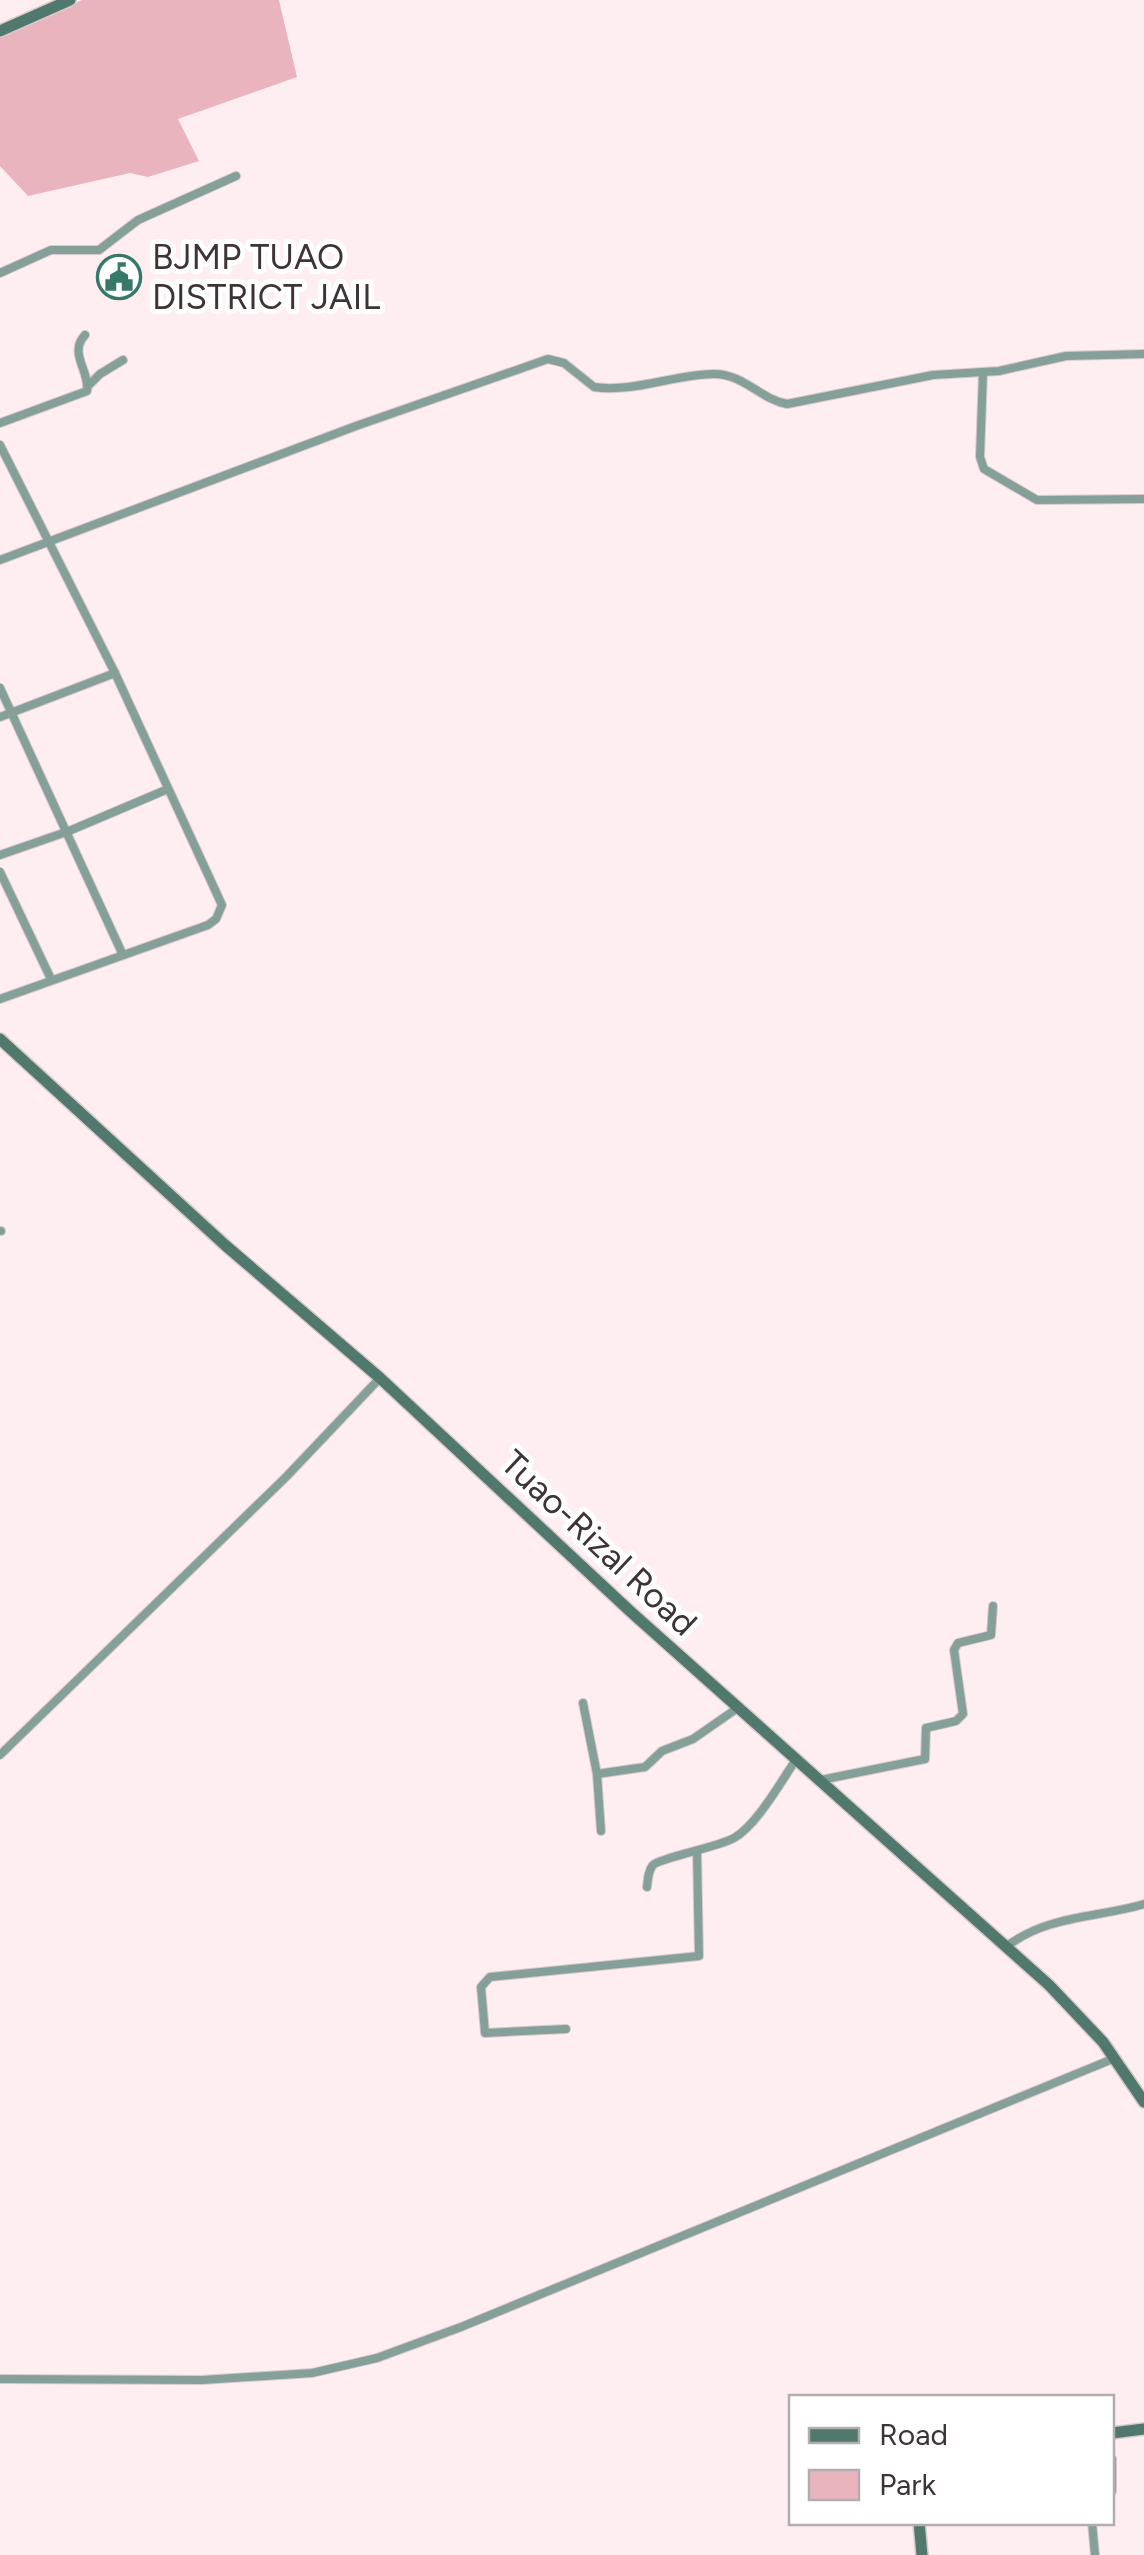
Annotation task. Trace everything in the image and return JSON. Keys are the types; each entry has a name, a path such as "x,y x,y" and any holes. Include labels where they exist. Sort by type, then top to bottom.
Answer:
{"main road":[{"path":"0,31 70,0"},
{"name":"Tuao-Rizal Road","path":"0,1039 1006,1947 1082,2018 1144,2102"},
{"path":"1114,2433 1144,2429"},
{"path":"919,2525 922,2555"}],"street":[{"path":"0,273 51,250 99,250 138,220 236,176"},
{"path":"85,335 78,344 78,354 89,385"},
{"path":"0,560 356,426 548,359 564,364 594,387 724,374 787,404 933,375 982,372 1066,356 1144,354"},
{"path":"0,424 81,394 104,370 123,360"},
{"path":"982,372 980,457 984,469 1037,500 1144,500"},
{"path":"0,445 116,673 221,898 220,913 208,925 0,999"},
{"path":"0,717 116,673"},
{"path":"0,688 122,953"},
{"path":"0,855 168,789"},
{"path":"0,872 51,979"},
{"path":"0,1755 286,1477 380,1378"},
{"path":"821,1780 925,1759 926,1728 956,1721 963,1714 954,1650 958,1643 991,1635 993,1606"},
{"path":"583,1702 597,1774 600,1830"},
{"path":"597,1774 646,1767 662,1751 693,1739 739,1707"},
{"path":"647,1886 654,1863 697,1852 744,1831 797,1758"},
{"path":"566,2029 485,2032 481,1987 490,1977 698,1956 697,1852"},
{"path":"1006,1947 1068,1918 1144,1904"},
{"path":"0,2379 202,2380 312,2374 351,2366 461,2327 1115,2058"},
{"path":"1092,2525 1095,2555"}],"green space":[{"path":"82,0 279,0 297,77 178,119 199,161 148,177 130,173 28,196 0,166 0,36"}],"place":[{"name":"BJMP TUAO DISTRICT JAIL","path":"119,277"}]}
